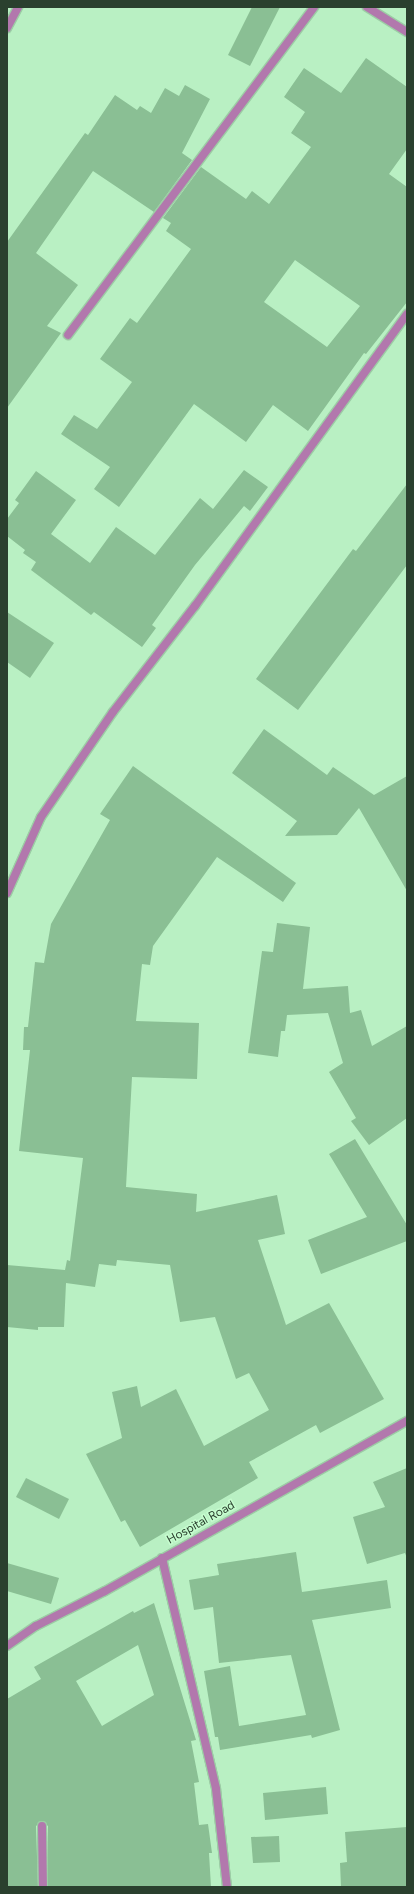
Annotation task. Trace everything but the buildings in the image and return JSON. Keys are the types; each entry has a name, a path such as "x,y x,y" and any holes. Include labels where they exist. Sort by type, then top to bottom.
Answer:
{"street":[{"path":"7,28 18,7"},
{"path":"68,335 314,7"},
{"path":"367,7 407,32"},
{"path":"7,893 41,817 109,719 196,606 407,314"},
{"name":"Hospital Road","path":"7,1646 36,1626 66,1613 407,1421"},
{"path":"162,1558 216,1789 227,1887"},
{"path":"42,1826 43,1887"}]}
